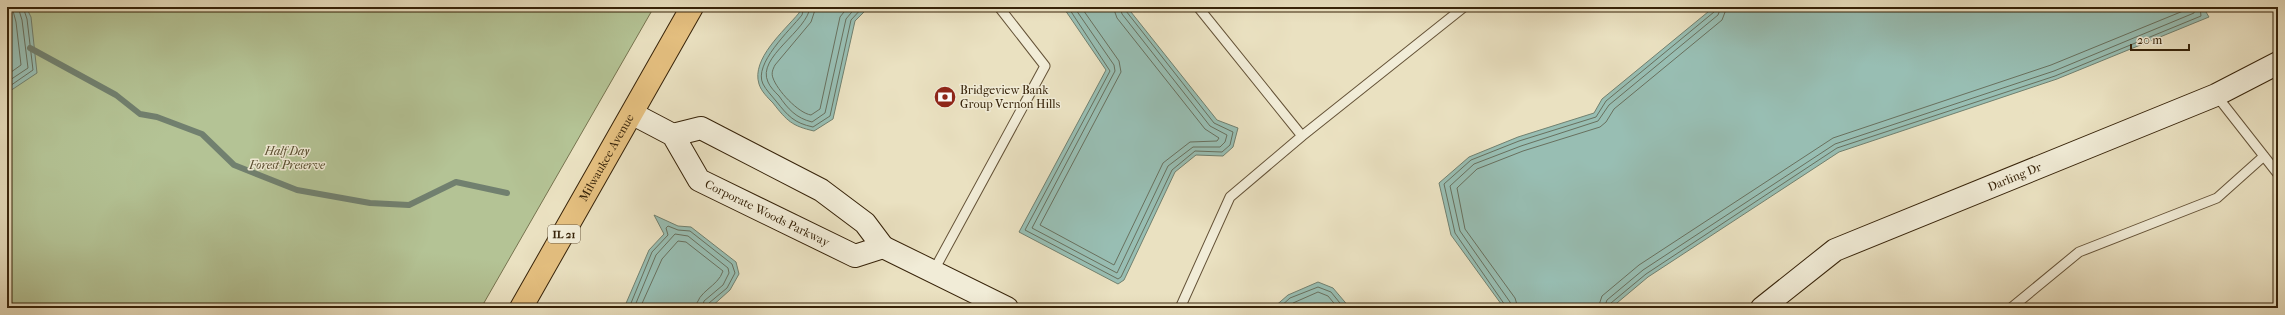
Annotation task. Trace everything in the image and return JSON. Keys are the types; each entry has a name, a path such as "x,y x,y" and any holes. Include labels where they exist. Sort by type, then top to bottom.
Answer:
{"main road":[{"name":"Milwaukee Avenue","path":"521,308 633,114 692,7"}],"street":[{"name":"Darling Dr","path":"1762,308 1835,250 2216,95 2278,63"},
{"path":"633,114 674,135 701,128 821,190 865,223 883,247 1007,308"},
{"name":"Corporate Woods Parkway","path":"674,135 699,180 855,256 883,247"}],"lane":[{"path":"933,272 1045,66 999,7"},
{"path":"1198,7 1302,136"},
{"path":"1180,308 1230,197 1302,136 1464,7"},
{"path":"2216,95 2278,174"},
{"path":"2011,308 2079,252 2217,198 2264,156"}],"green space":[{"name":"Half Day Forest Preserve","path":"7,7 654,7 481,308 7,308"}],"water":[{"path":"7,7 26,7 31,17 37,73 7,93"},
{"path":"801,7 869,7 855,21 833,119 814,131 795,125 782,114 761,89 758,75 764,55 799,13"},
{"path":"1063,7 1127,7 1217,120 1238,128 1233,147 1223,156 1196,155 1175,172 1124,280 1118,284 1019,232 1106,70"},
{"path":"1714,7 2203,7 2209,17 2057,79 1839,152 1648,277 1611,308 1504,308 1451,235 1439,183 1469,157 1518,137 1594,113 1602,99"},
{"path":"654,215 678,226 691,227 736,262 739,274 730,290 710,308 624,308 649,250 664,234"},
{"path":"1318,282 1333,288 1350,308 1273,308 1288,295"}],"waterway":[{"path":"30,48 116,95 140,114 157,117 202,134 234,165 297,190 370,203 409,205 456,182 507,193"}],"place":[{"name":"Bridgeview Bank Group Vernon Hills","path":"945,97"}]}
